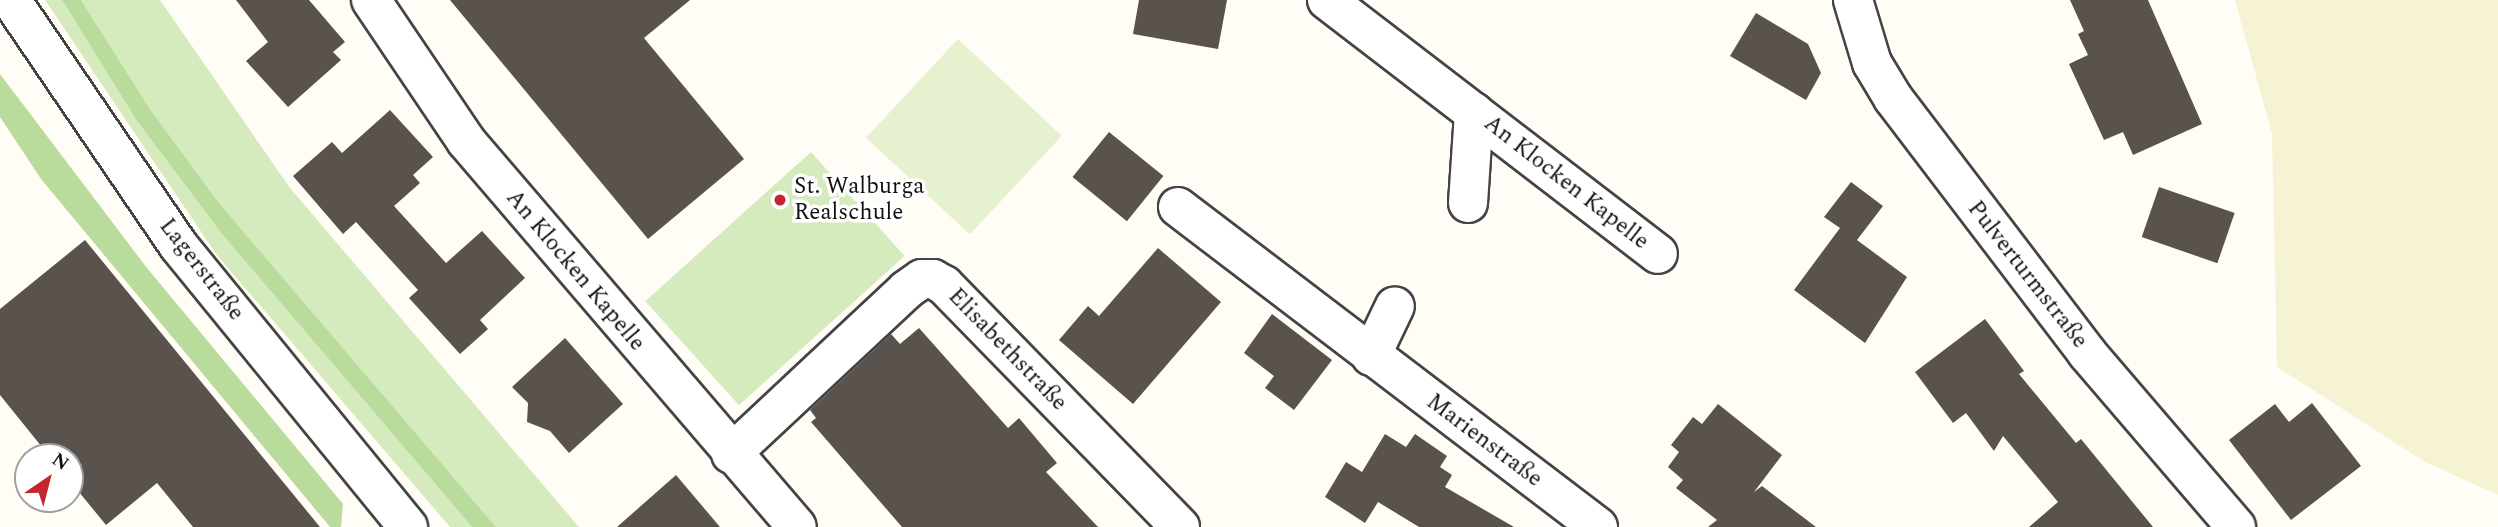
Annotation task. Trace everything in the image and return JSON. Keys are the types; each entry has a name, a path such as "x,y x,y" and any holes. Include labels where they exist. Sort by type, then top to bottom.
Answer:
{"street":[{"name":"Lagerstraße","path":"11,0 178,245 408,527"},
{"name":"An Klocken Kapelle","path":"371,0 467,141 731,454 797,527"},
{"name":"An Klocken Kapelle","path":"1327,0 1658,254"},
{"name":"Pulverturmstraße","path":"1853,0 1872,62 1893,99 2087,354 2236,527"},
{"name":"An Klocken Kapelle","path":"1468,203 1474,112"},
{"name":"Marienstraße","path":"1178,207 1598,527"},
{"name":"Elisabethstraße","path":"731,454 906,290 922,279 933,279 944,285 1180,527"},
{"path":"1371,356 1395,306"}],"shaded area":[{"path":"2235,0 2498,0 2498,495 2425,462 2277,367 2272,134"}],"green space":[{"path":"45,0 62,0 137,121 222,234 472,527 450,527 216,254"},
{"path":"62,0 81,0 150,109 219,203 496,527 472,527 222,234 137,121"},
{"path":"81,0 160,0 290,188 579,527 496,527 219,203 150,109"},
{"path":"958,39 1062,136 970,235 866,138"},
{"path":"0,74 147,268 343,504 341,527 330,527 41,179 0,117"},
{"path":"811,152 905,256 739,405 645,301"}],"building":[{"path":"236,0 309,0 345,42 333,52 341,60 288,107 246,61 268,42"},
{"path":"450,0 690,0 644,38 744,159 648,239"},
{"path":"1139,0 1227,0 1218,49 1133,34"},
{"path":"2070,0 2148,0 2202,124 2133,155 2123,132 2104,140 2069,64 2088,55 2078,34 2084,31"},
{"path":"1756,13 1808,44 1821,73 1806,100 1730,56"},
{"path":"390,110 433,157 413,175 420,183 394,206 446,263 482,231 525,278 480,320 488,329 460,354 409,298 418,290 356,222 343,234 293,176 332,142 342,153"},
{"path":"1109,132 1163,176 1127,221 1072,177"},
{"path":"1851,182 1883,206 1857,240 1907,277 1865,343 1794,290 1840,228 1824,217"},
{"path":"2159,187 2235,213 2217,263 2142,237"},
{"path":"85,240 320,527 193,527 157,483 106,525 84,498 84,443 39,443 0,395 0,309"},
{"path":"1158,248 1221,302 1133,404 1059,340 1088,306 1099,316"},
{"path":"1272,314 1332,360 1294,410 1265,388 1274,376 1244,353"},
{"path":"1985,319 2024,371 2019,374 2076,443 2081,439 2153,527 2029,527 2058,502 2003,436 1994,451 1966,413 1953,423 1915,372"},
{"path":"919,328 1008,428 1019,418 1057,463 1046,472 1098,527 902,527 811,422 816,418 810,410 891,334 900,344"},
{"path":"565,338 623,404 569,453 550,431 527,422 528,403 512,387"},
{"path":"2312,403 2361,466 2291,520 2229,440 2275,404 2289,422"},
{"path":"1718,404 1782,455 1754,492 1762,486 1816,527 1708,527 1717,520 1676,488 1683,480 1668,467 1679,452 1671,445 1693,417 1702,424"},
{"path":"1385,434 1406,447 1415,434 1447,456 1440,467 1452,475 1445,487 1514,527 1419,527 1378,502 1365,523 1325,497 1346,462 1362,472"},
{"path":"676,475 720,527 617,527"}],"place":[{"name":"St. Walburga Realschule","path":"780,200"}]}
